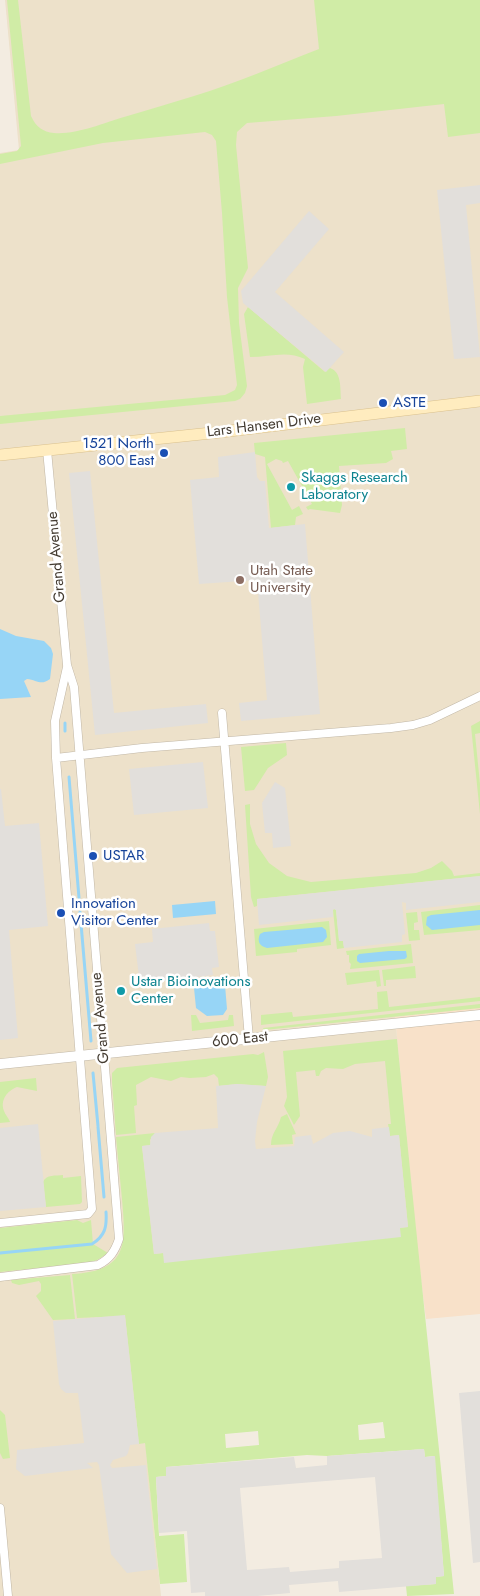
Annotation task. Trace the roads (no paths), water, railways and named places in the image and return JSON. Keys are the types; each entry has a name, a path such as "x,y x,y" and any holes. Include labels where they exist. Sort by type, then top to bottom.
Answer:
{"main road":[{"name":"Lars Hansen Drive","path":"0,454 221,432 480,401"}],"street":[{"name":"Grand Avenue","path":"0,1277 92,1266 104,1262 114,1252 119,1239 74,687 67,664 47,450"},
{"name":"Grand Avenue","path":"0,1223 88,1214 92,1210 56,758 55,721 67,664"},
{"path":"56,758 413,725 435,718 480,696"},
{"path":"222,713 250,1039"},
{"name":"600 East","path":"0,1064 480,1015"},
{"path":"0,1508 8,1596"}],"water":[{"path":"0,629 16,636 44,641 51,648 53,654 50,679 41,682 27,679 24,681 31,697 0,699"},
{"path":"215,901 216,914 173,918 172,905"},
{"path":"480,910 480,925 432,930 426,925 427,917 431,915"},
{"path":"322,927 326,930 327,937 323,942 267,948 260,945 260,934 264,932"},
{"path":"406,951 407,957 405,959 360,963 357,961 359,954"},
{"path":"221,980 225,985 227,1009 223,1015 207,1016 196,1008 194,988 200,982"}],"waterway":[{"path":"65,723 65,731"},
{"path":"69,777 79,898"},
{"path":"80,912 91,1041"},
{"path":"93,1073 98,1126"},
{"path":"98,1127 104,1197"},
{"path":"0,1253 92,1244 100,1238 104,1231 106,1212"}],"place":[{"name":"ASTE","path":"383,403"},
{"name":"1521 North 800 East","path":"164,453"},
{"name":"Skaggs Research Laboratory","path":"291,487"},
{"name":"Utah State University","path":"240,580"},
{"name":"USTAR","path":"93,856"},
{"name":"Innovation Visitor Center","path":"61,913"},
{"name":"Ustar Bioinovations Center","path":"121,991"}]}
